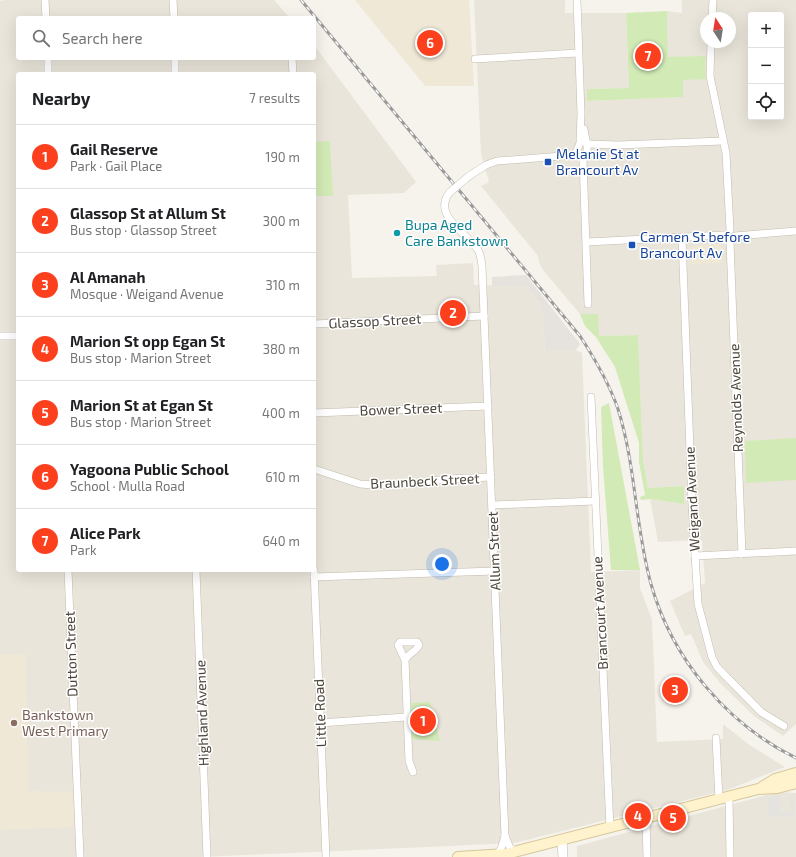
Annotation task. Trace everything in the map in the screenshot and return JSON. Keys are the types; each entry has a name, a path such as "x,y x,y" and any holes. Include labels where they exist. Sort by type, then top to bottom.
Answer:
{"main road":[{"path":"458,857 496,855 516,852 724,799 758,789 775,780 796,773"},
{"path":"758,789 777,788 796,783"}],"street":[{"path":"45,0 46,16"},
{"path":"173,0 174,16"},
{"path":"577,0 581,113 587,144 584,156 588,304"},
{"path":"712,0 712,12"},
{"path":"711,48 710,76 726,154 730,234"},
{"path":"474,59 578,53"},
{"path":"48,60 48,72"},
{"path":"175,60 175,72"},
{"path":"292,60 293,72"},
{"path":"581,113 577,152 578,159 584,156"},
{"path":"587,144 597,145 724,141"},
{"name":"Allum Street","path":"496,855 501,849 505,836 494,571 493,506 482,266 478,251 445,213 444,204 450,192 469,176 486,165 497,161 577,152"},
{"path":"587,242 796,231"},
{"name":"Reynolds Avenue","path":"730,234 733,240 730,242 742,554"},
{"name":"Weigand Avenue","path":"682,238 698,604 712,656 717,667 761,712 784,726"},
{"name":"Glassop Street","path":"316,324 484,316"},
{"path":"0,336 16,336"},
{"name":"Brancourt Avenue","path":"592,397 595,501 610,828"},
{"name":"Bower Street","path":"316,413 488,406"},
{"name":"Braunbeck Street","path":"316,470 360,484 374,485 409,484 447,479 491,477"},
{"path":"493,506 595,501"},
{"path":"695,556 796,551"},
{"path":"314,573 494,571"},
{"name":"Dutton Street","path":"68,572 80,857"},
{"name":"Highland Avenue","path":"196,572 207,857"},
{"name":"Little Road","path":"314,573 326,857"},
{"path":"405,660 406,717 409,761 412,772"},
{"path":"320,723 406,717"},
{"path":"716,738 730,857"},
{"path":"646,819 647,857"},
{"path":"505,836 510,848 516,852"},
{"path":"562,840 563,857"}],"shaded area":[{"path":"274,0 288,16 16,16 16,60 316,60 316,48 416,182 404,193 348,195 352,278 437,276 436,265 473,263 474,285 526,286 542,308 545,351 576,350 582,353 591,572 640,570 640,588 652,620 657,742 723,739 723,724 748,744 785,767 727,790 514,843 201,857 0,857 0,1"},
{"path":"355,0 469,0 474,86 425,86"},
{"path":"474,0 565,0 565,13 626,13 629,88 587,89 587,101 683,97 683,80 668,57 667,11 682,13 682,0 796,0 796,724 783,736 754,716 720,683 703,662 691,634 685,636 670,601 705,583 702,540 658,542 650,499 684,504 684,486 648,488 643,458 638,335 599,336 597,314 580,314 543,270 539,263 538,256 481,186 489,182 481,154"},
{"path":"719,244 721,246 722,263 692,264 692,246"},
{"path":"526,275 580,344 576,350 545,351 542,308 526,286 492,286 492,277"},
{"name":"Bankstown West Primary","path":"26,654 28,791 75,792 75,827 0,830 0,655"},
{"path":"778,792 796,793 796,857 577,857 577,846"},
{"path":"780,796 780,813 791,813 791,797 795,797 795,817 768,817 768,798"}],"green space":[{"path":"667,11 668,57 705,56 706,79 683,80 683,97 587,101 587,89 629,88 626,13"},
{"path":"330,141 333,196 316,196 316,142"},
{"path":"580,314 598,314 599,336 638,335 643,458 648,488 684,486 684,504 650,499 641,500 640,497 645,495 639,462 639,443 615,367 596,337 585,326"},
{"path":"609,403 640,570 611,570 603,467 601,407"},
{"path":"796,438 796,480 746,483 745,441"},
{"path":"430,702 440,741 412,739 410,703"}],"railway":[{"path":"301,0 314,16"},
{"path":"316,18 580,336 601,371 618,409 628,452 642,541 651,584 660,612 673,638 688,663 725,708 747,727 771,744 796,758"}],"place":[{"name":"Yagoona Public School","path":"430,43"},
{"name":"Alice Park","path":"648,56"},
{"name":"Melanie St at Brancourt Av","path":"548,162"},
{"name":"Bupa Aged Care Bankstown","path":"397,233"},
{"name":"Carmen St before Brancourt Av","path":"632,245"},
{"name":"Glassop St at Allum St","path":"453,313"},
{"name":"Al Amanah","path":"675,690"},
{"name":"Gail Reserve","path":"423,721"},
{"name":"Bankstown West Primary","path":"14,723"},
{"name":"Marion St opp Egan St","path":"638,816"},
{"name":"Marion St at Egan St","path":"673,818"}]}
